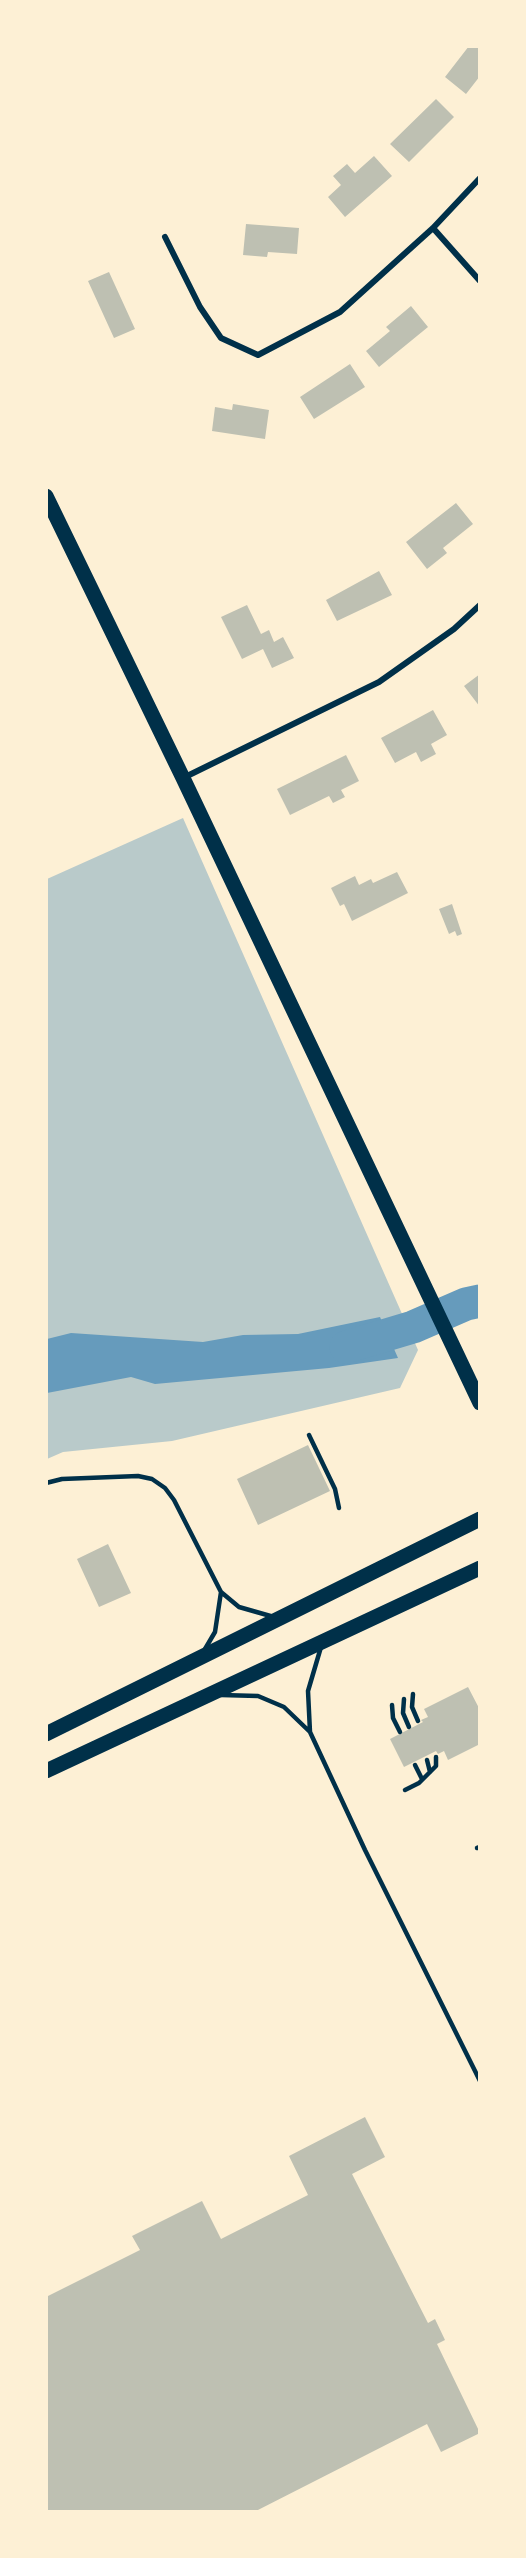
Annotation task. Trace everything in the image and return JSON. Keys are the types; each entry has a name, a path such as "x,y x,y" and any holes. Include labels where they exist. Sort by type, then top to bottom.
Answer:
{"main road":[{"path":"46,496 183,778 480,1403"},
{"path":"46,1734 195,1658 480,1519"},
{"path":"46,1771 480,1568"}],"street":[{"path":"165,237 200,307 221,338 260,354 340,312 433,228 480,178"},
{"path":"433,228 480,281"},
{"path":"183,778 379,682 454,629 480,605"}],"lane":[{"path":"309,1435 335,1489 339,1508"},
{"path":"46,1483 62,1479 138,1476 152,1479 165,1488 174,1500 221,1592 239,1607 277,1618"},
{"path":"195,1658 207,1647 215,1632 221,1592"},
{"path":"310,1732 308,1691 323,1641"},
{"path":"413,1694 412,1707 418,1721"},
{"path":"209,1695 258,1696 284,1707 310,1732 365,1850 480,2081"},
{"path":"404,1699 403,1713 409,1727"},
{"path":"392,1705 393,1718 400,1732"},
{"path":"405,1790 436,1766 436,1757"},
{"path":"427,1760 430,1772"},
{"path":"415,1765 422,1779"}],"shaded area":[{"path":"183,818 418,1350 400,1388 172,1441 63,1452 47,1459 47,879"}],"water":[{"path":"380,1317 398,1358 329,1368 155,1384 131,1377 47,1393 47,1339 71,1333 203,1342 243,1335 298,1334"}],"building":[{"path":"469,46 480,46 480,76 466,94 445,77"},
{"path":"436,99 454,117 409,162 390,144"},
{"path":"374,156 392,176 345,217 328,197 341,185 333,176 347,164 355,173"},
{"path":"246,224 299,228 297,254 268,252 267,257 243,255"},
{"path":"109,272 135,329 114,338 88,281"},
{"path":"411,306 428,327 379,367 366,351 390,331 386,327"},
{"path":"350,364 365,387 314,419 300,397"},
{"path":"233,404 269,410 265,439 212,431 215,407 232,410"},
{"path":"456,503 473,524 443,548 447,553 427,569 406,542"},
{"path":"379,571 392,595 337,621 326,600"},
{"path":"247,605 261,634 269,630 274,642 283,637 294,658 272,668 263,649 242,659 221,617"},
{"path":"480,674 480,707 464,686"},
{"path":"433,710 447,735 431,744 436,754 421,762 416,752 395,763 381,738"},
{"path":"346,755 359,781 341,790 345,797 333,803 329,796 290,815 277,789"},
{"path":"397,872 408,893 352,921 344,904 340,906 331,888 355,876 359,885 371,879 373,883"},
{"path":"452,904 462,934 457,936 455,931 449,934 439,909"},
{"path":"308,1445 330,1491 258,1525 237,1479"},
{"path":"108,1544 131,1593 99,1607 77,1559"},
{"path":"468,1687 480,1710 480,1744 448,1760 444,1751 438,1754 436,1751 404,1767 390,1739 423,1722 421,1720 428,1717 424,1709"},
{"path":"365,2117 385,2157 352,2174 428,2323 435,2319 445,2340 437,2344 480,2433 441,2452 427,2424 254,2512 46,2512 46,2297 140,2250 132,2236 202,2201 221,2239 308,2195 289,2156"}],"waterway":[{"path":"346,1347 413,1327 466,1304 480,1301"}]}
